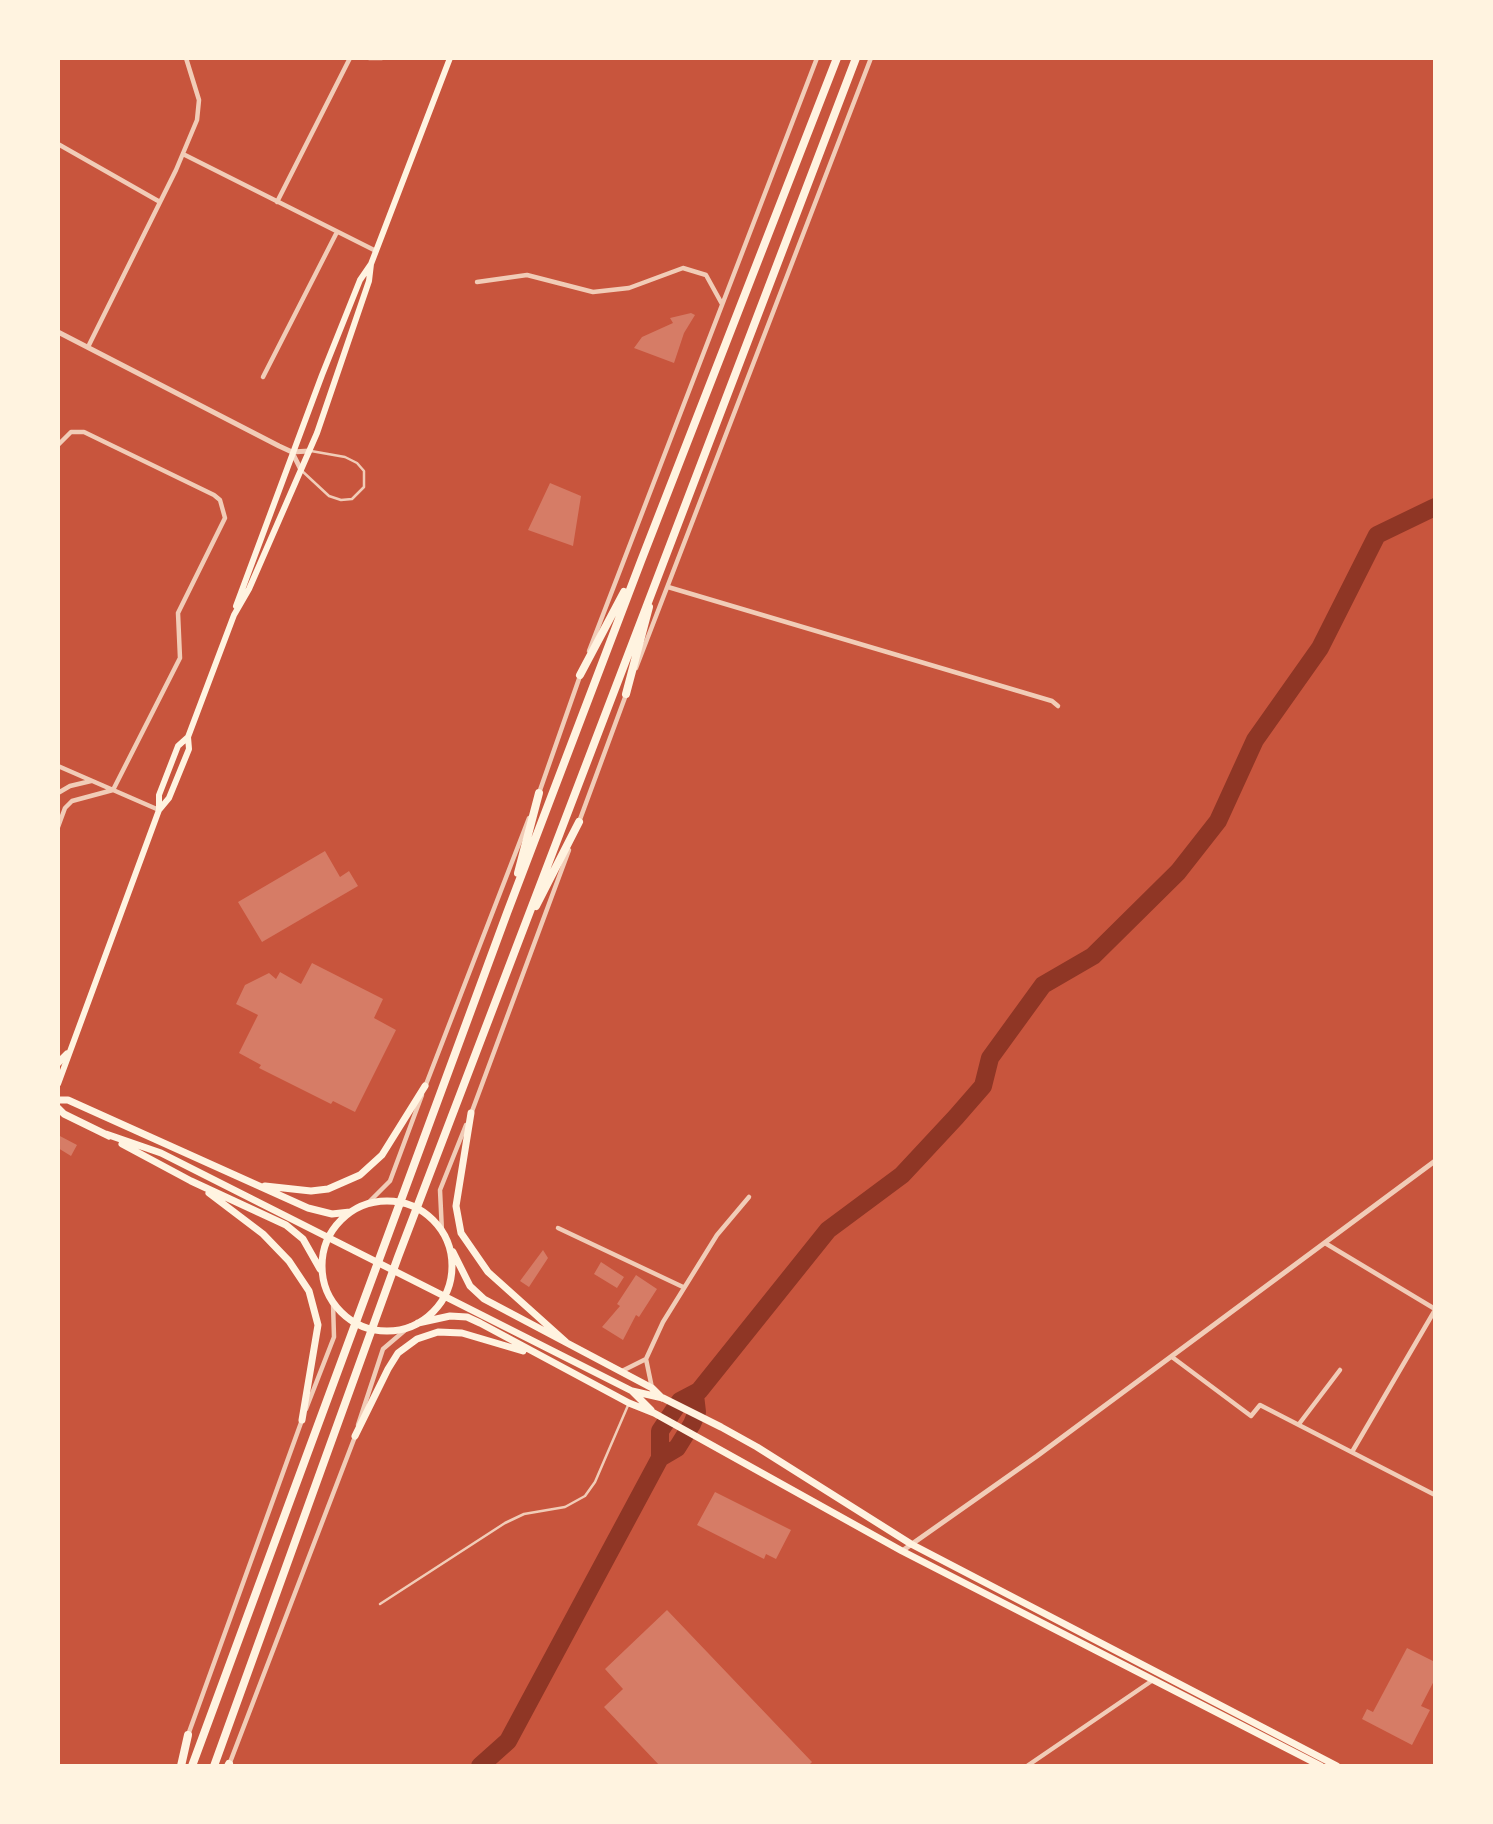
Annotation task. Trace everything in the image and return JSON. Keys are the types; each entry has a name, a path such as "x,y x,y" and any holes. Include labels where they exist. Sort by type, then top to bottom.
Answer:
{"highway":[{"path":"192,1766 641,561 837,58"},
{"path":"214,1766 394,1267 659,567 856,58"},
{"path":"580,675 641,561"},
{"path":"626,694 659,567"},
{"path":"508,914 539,793"},
{"path":"518,943 579,822"},
{"path":"179,1766 188,1735"}],"main road":[{"path":"234,615 249,589 309,451 369,281 371,264 450,58"},
{"path":"58,1084 159,810 169,798 189,749 188,737 292,452 360,279 371,264"},
{"path":"159,810 159,795 178,746 188,737"},
{"path":"58,1063 67,1054"},
{"path":"253,1184 311,1191 328,1189 360,1175 382,1154 425,1086"},
{"path":"58,1100 68,1100 323,1213 351,1212"},
{"path":"58,1108 64,1114 194,1182 286,1225 303,1239 322,1272 333,1303 345,1316 363,1326 383,1331 438,1317 467,1317 629,1403 654,1413 902,1551 1321,1766"},
{"path":"471,1113 456,1206 461,1233 488,1272 566,1342"},
{"path":"125,1127 161,1153"},
{"path":"106,1134 161,1153 632,1391 663,1398 712,1423 757,1447 911,1544 1337,1766"},
{"path":"194,1182 263,1234 289,1262 309,1291 318,1325 302,1420"},
{"path":"322,1272 323,1255 330,1235 351,1212 367,1204 389,1201 410,1205 427,1215 442,1232 476,1293 652,1388 663,1398"},
{"path":"414,1324 440,1303 449,1285 452,1266 447,1241"},
{"path":"355,1436 398,1353 427,1335 462,1332 537,1355"},
{"path":"632,1391 654,1413"}],"street":[{"path":"88,347 160,202 199,110 186,58"},
{"path":"277,202 349,58"},
{"path":"369,58 382,58"},
{"path":"367,1204 390,1181 539,793 580,675 817,58"},
{"path":"442,1232 440,1190 626,694 871,58"},
{"path":"58,144 160,202"},
{"path":"182,154 376,251"},
{"path":"263,377 337,232"},
{"path":"477,282 527,275 593,292 629,288 683,268 706,275 722,305"},
{"path":"58,332 292,452 309,451"},
{"path":"58,445 71,432 84,432 214,495 220,500 225,518 178,613 180,658 113,790 72,801 65,808 58,827"},
{"path":"292,452 301,470"},
{"path":"668,587 1052,701 1059,706"},
{"path":"58,766 159,810"},
{"path":"58,793 70,786 92,781"},
{"path":"902,1551 1023,1467 1435,1161"},
{"path":"652,1388 646,1359 663,1322 717,1235 749,1197"},
{"path":"558,1228 684,1287"},
{"path":"1325,1243 1435,1310 1353,1452"},
{"path":"188,1735 302,1420 332,1345 335,1325 333,1303"},
{"path":"229,1766 355,1436 383,1349 414,1324"},
{"path":"1172,1357 1251,1416 1260,1405 1435,1495"},
{"path":"620,1372 646,1359"},
{"path":"1299,1424 1340,1370"},
{"path":"1027,1766 1154,1679"}],"lane":[{"path":"301,470 328,496 341,500 352,499 363,487 364,471 357,463 345,457 309,451"},
{"path":"380,1604 505,1523 524,1514 565,1507 585,1496 595,1482 629,1403"}],"building":[{"path":"691,313 695,315 684,333 674,363 634,348 642,337 673,323 670,318"},
{"path":"550,483 581,496 573,546 528,530"},
{"path":"325,851 340,877 349,871 358,886 262,942 238,902"},
{"path":"312,963 383,999 374,1018 396,1030 355,1112 333,1101 331,1104 259,1068 261,1065 239,1053 258,1015 236,1004 245,985 269,973 276,979 280,972 301,984"},
{"path":"58,1135 77,1145 71,1156 58,1148"},
{"path":"543,1250 548,1258 529,1287 520,1281"},
{"path":"601,1262 624,1277 617,1288 594,1274"},
{"path":"636,1275 657,1289 639,1317 636,1315 623,1340 602,1327 620,1306 617,1304"},
{"path":"715,1492 791,1530 776,1559 766,1554 764,1559 697,1525"},
{"path":"667,1610 812,1762 808,1766 660,1766 604,1707 623,1689 605,1669"},
{"path":"1407,1648 1435,1662 1435,1679 1421,1706 1430,1710 1412,1745 1362,1719 1367,1709 1373,1712"}],"waterway":[{"path":"660,1458 660,1431 680,1401 699,1391 828,1230 902,1175 956,1117 983,1086 990,1058 1043,985 1093,956 1178,872 1218,821 1255,740 1320,648 1377,535 1435,507"},
{"path":"480,1766 508,1741 660,1458 677,1448 692,1424 697,1412 695,1395"}]}
